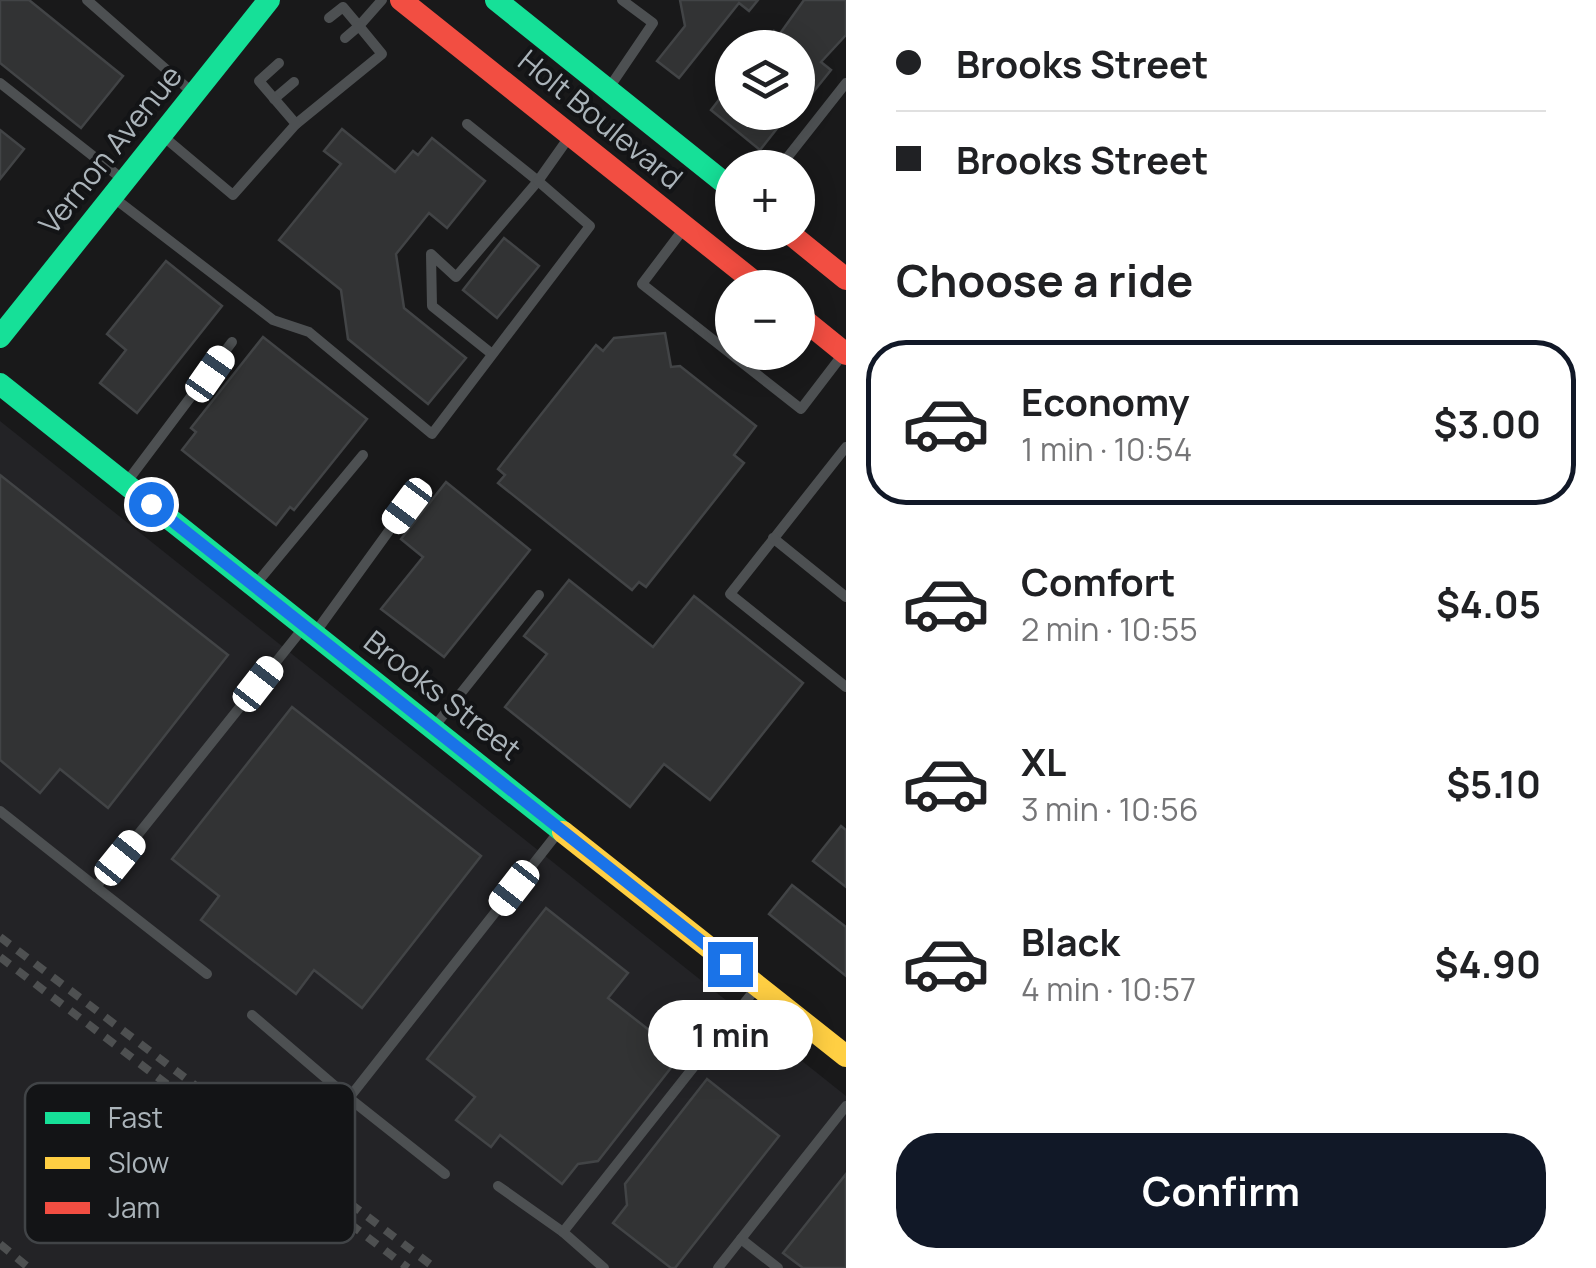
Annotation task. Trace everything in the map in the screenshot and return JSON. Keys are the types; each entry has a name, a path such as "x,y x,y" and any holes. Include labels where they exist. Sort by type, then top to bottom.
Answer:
{"street":[{"name":"Vernon Avenue","path":"0,337 268,0"},
{"name":"Holt Boulevard","path":"401,0 740,270"},
{"name":"Holt Boulevard","path":"496,0 715,175"},
{"path":"810,250 846,279"},
{"path":"815,329 845,353"},
{"name":"Brooks Street","path":"4,395 126,483 846,1056"}],"lane":[{"path":"87,0 194,94"},
{"path":"345,38 382,0"},
{"path":"608,90 653,23 622,0"},
{"path":"161,134 232,195 296,124 382,54 342,7 329,18"},
{"path":"279,63 258,81 296,124"},
{"path":"274,98 294,82"},
{"path":"793,150 846,82"},
{"path":"0,83 273,320 309,332 432,434 590,226 468,124"},
{"path":"492,354 432,306 431,254 456,276 538,182 570,135"},
{"path":"686,226 642,284 802,409 845,353"},
{"path":"126,483 232,342"},
{"path":"846,448 730,594 846,687"},
{"path":"255,586 363,455"},
{"path":"96,887 310,630 420,488"},
{"path":"774,538 846,597"},
{"path":"433,728 539,595"},
{"path":"0,811 207,974"},
{"path":"355,1090 560,829"},
{"path":"563,1232 758,986"},
{"path":"252,1015 331,1083"},
{"path":"355,1103 445,1174"},
{"path":"718,1268 846,1106"},
{"path":"498,1186 563,1232 604,1268"},
{"path":"741,1238 778,1268"}],"shaded area":[{"path":"0,421 846,1096 846,1268 0,1268"}],"building":[{"path":"0,0 29,0 123,76 81,128 0,63"},
{"path":"680,0 758,0 749,11 739,3 679,78 657,61 685,26"},
{"path":"804,0 846,0 846,35 821,62 831,70 815,90 815,30 783,30"},
{"path":"342,129 395,172 413,151 418,155 432,138 485,181 447,228 429,213 396,254 404,308 466,358 428,404 348,339 341,290 279,240 341,164 324,151"},
{"path":"0,130 24,149 0,179"},
{"path":"736,130 776,130 760,150"},
{"path":"504,238 539,266 497,318 463,290"},
{"path":"166,261 222,306 137,413 100,383 126,350 107,334"},
{"path":"665,333 671,367 680,366 756,426 734,455 744,463 646,587 639,582 632,590 498,483 505,475 498,469 596,345 603,351 614,338"},
{"path":"263,337 367,419 294,510 290,507 276,525 182,450 196,432 191,428"},
{"path":"0,475 228,655 108,808 60,769 40,793 0,760"},
{"path":"446,482 530,550 444,657 381,609 423,557 401,539"},
{"path":"569,580 653,647 694,596 803,683 710,800 664,764 630,807 505,707 547,654 524,636"},
{"path":"292,707 481,856 362,1008 314,970 296,994 201,920 219,896 172,859"},
{"path":"841,826 846,830 846,887 813,861"},
{"path":"792,885 846,927 846,976 769,914"},
{"path":"546,908 628,973 608,998 681,1055 598,1161 578,1164 562,1184 500,1135 491,1147 456,1120 475,1097 427,1059"},
{"path":"707,1079 779,1136 675,1268 671,1268 613,1223 627,1205 625,1184"},
{"path":"846,1174 846,1268 803,1268 783,1253"}],"railway":[{"path":"0,937 192,1083"},
{"path":"0,957 165,1083"},
{"path":"355,1207 435,1268"},
{"path":"355,1228 408,1268"},
{"path":"0,1244 29,1268"}],"traffic: fast":[{"path":"0,337 269,0"},
{"path":"496,0 715,175"},
{"path":"0,384 563,832"}],"traffic: slow":[{"path":"563,832 846,1056"}],"traffic: jam":[{"path":"401,0 739,270"},
{"path":"810,250 846,279"},
{"path":"815,329 846,354"}],"route":[{"path":"151,504 730,964"}]}
